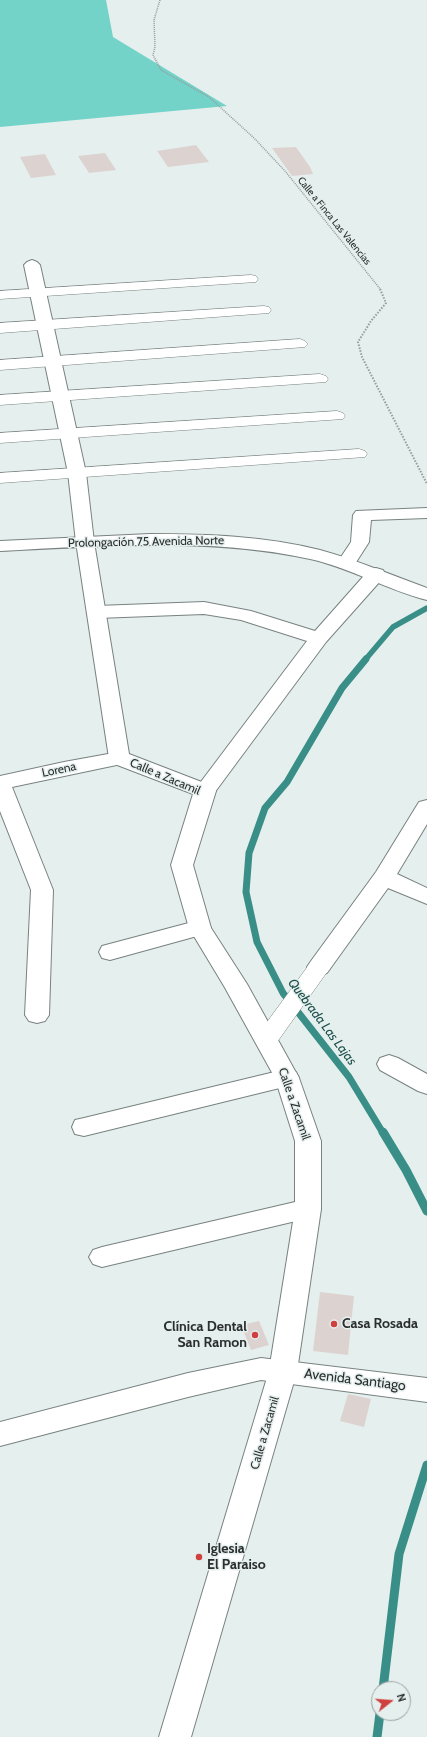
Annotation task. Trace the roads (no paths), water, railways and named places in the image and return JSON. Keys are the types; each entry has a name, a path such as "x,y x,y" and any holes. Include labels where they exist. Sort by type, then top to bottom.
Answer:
{"street":[{"name":"Calle a Zacamil","path":"32,265 77,473 85,542 119,758 205,791 182,865 200,928 267,1039 288,1078 308,1141 308,1209 283,1371 175,1737"},
{"path":"0,294 251,279"},
{"path":"0,328 264,310"},
{"path":"0,365 300,344"},
{"path":"0,400 320,378"},
{"path":"0,438 338,416"},
{"path":"0,478 359,454"},
{"path":"346,563 360,542 362,515 427,513"},
{"name":"Prolongación 75 Avenida Norte","path":"0,546 198,539 247,543 299,551 346,563 427,594"},
{"path":"205,791 319,638 376,574"},
{"path":"97,612 204,608 244,615 319,638"},
{"name":"Lorena","path":"0,784 64,768 119,758"},
{"path":"0,784 42,890 37,1015"},
{"path":"267,1039 285,1017 384,877 427,807"},
{"path":"384,877 427,897"},
{"path":"110,952 200,928"},
{"path":"389,1064 427,1085"},
{"path":"84,1127 288,1078"},
{"path":"102,1257 308,1209"},
{"name":"Avenida Santiago","path":"0,1434 188,1385 261,1369 421,1389"}],"waterway":[{"name":"Quebrada Las Lajas","path":"365,660 393,627 427,608"},
{"name":"Quebrada Las Lajas","path":"366,659 342,688 287,782 265,808 249,853 246,892 257,942 283,993 349,1077 383,1133"},
{"name":"Quebrada Las Lajas","path":"383,1132 406,1170 427,1211"},
{"name":"Quebrada Las Lajas","path":"384,1681 399,1554 427,1465"},
{"name":"Quebrada Las Lajas","path":"377,1737 379,1721"}],"place":[{"name":"Casa Rosada","path":"334,1324"},
{"name":"Clínica Dental San Ramon","path":"255,1335"},
{"name":"Iglesia El Paraiso","path":"199,1557"}]}
